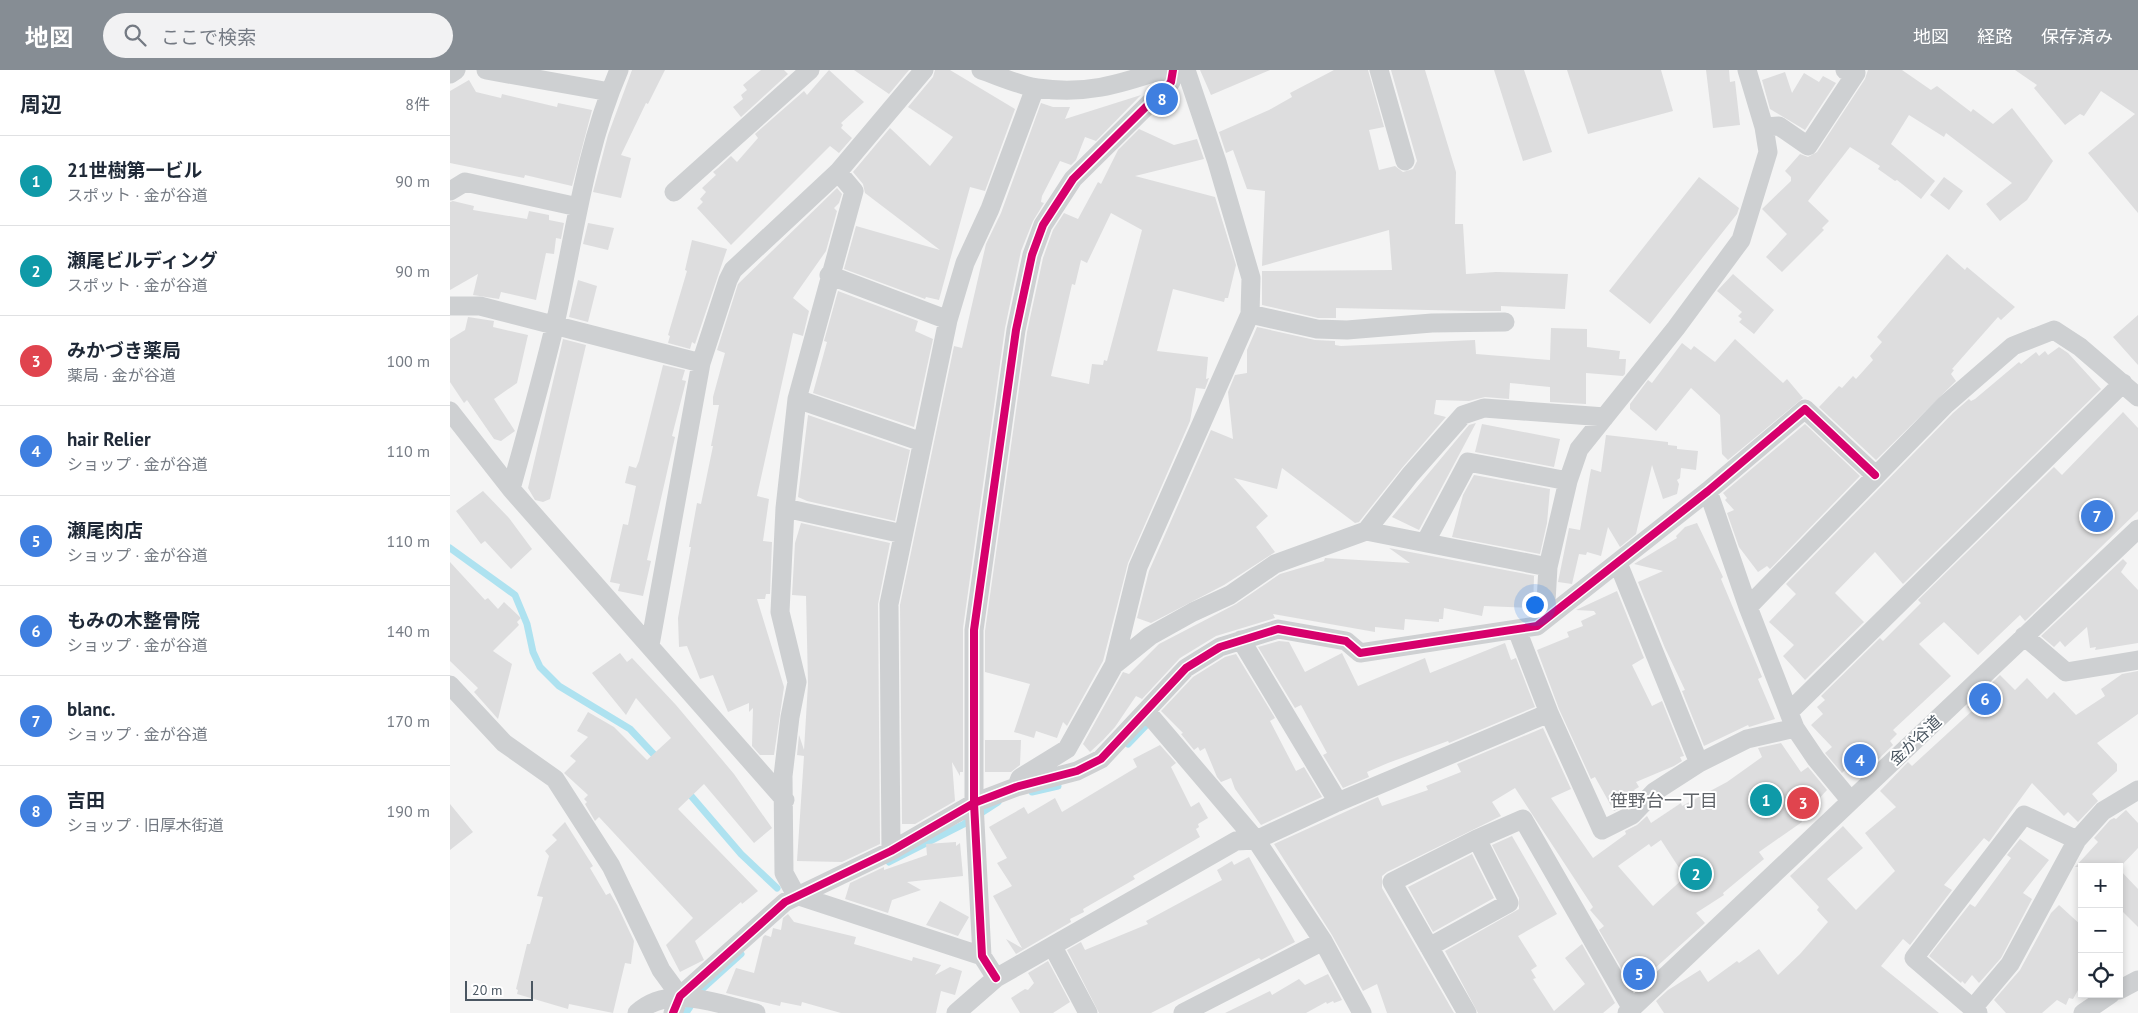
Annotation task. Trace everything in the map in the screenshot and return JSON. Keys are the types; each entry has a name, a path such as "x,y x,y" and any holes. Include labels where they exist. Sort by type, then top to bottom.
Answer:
{"street":[{"path":"450,74 456,70"},
{"path":"486,70 610,92"},
{"path":"511,490 555,324 578,208 610,92 619,70"},
{"path":"674,192 810,70"},
{"path":"650,645 701,363 728,280 733,270 838,172 924,70"},
{"path":"981,70 1035,88 1082,91 1121,84 1162,70"},
{"path":"996,978 982,956 974,803 974,630 1016,330 1032,255 1043,225 1073,179 1171,82 1173,70"},
{"path":"1016,787 1020,778 1067,749 1114,665 1138,567 1250,314 1251,278 1217,162 1186,70"},
{"path":"1379,70 1405,161"},
{"path":"1545,620 1548,567 1568,481 1579,449 1676,328 1742,240 1768,152 1764,127 1747,70"},
{"path":"1764,127 1779,126 1808,146 1856,72 1845,70"},
{"path":"891,851 889,604 948,320 965,263 990,209 1035,88"},
{"path":"838,172 854,191 829,275 797,399 785,508 780,612 797,682 790,717 783,776 785,800 784,872 796,896 982,956"},
{"path":"450,191 465,182 578,208"},
{"path":"829,275 948,320"},
{"path":"450,306 480,306 701,363"},
{"path":"1250,314 1317,329 1347,330 1432,323 1505,322"},
{"path":"1748,607 1945,405 2013,346 2054,330 2080,347 2138,397"},
{"path":"1517,630 1549,713 1602,830 1632,815 1654,792 1699,763 1747,739 1792,720 2123,383"},
{"path":"797,399 922,442"},
{"path":"1366,531 1410,475 1463,415 1484,408 1605,417"},
{"path":"673,1013 680,996 784,902 891,851 974,803 1016,787 1077,771 1100,758 1186,668 1220,647 1278,629 1346,641 1360,653 1537,626 1708,491 1805,409 1875,475"},
{"path":"450,411 511,490 785,800"},
{"path":"1426,541 1468,462 1568,481"},
{"path":"1708,491 1748,607 1792,720 1816,759 1850,800"},
{"path":"785,508 903,534"},
{"name":"金が谷道","path":"1630,1011 1850,800 2138,529"},
{"path":"1114,665 1150,636 1193,612 1230,595 1275,564 1366,531 1426,541 1548,567"},
{"path":"1618,563 1699,763"},
{"path":"2024,636 2066,672 2138,660"},
{"path":"1241,640 1338,802"},
{"path":"450,685 504,743 555,779 611,866 661,970 680,996"},
{"path":"1146,711 1256,840 1323,941 1362,1013"},
{"path":"956,1013 996,978 1236,841 1256,840 1338,802 1549,713"},
{"path":"2077,840 2024,815 1914,958 1975,1010 2010,964 2077,840 2103,811 2138,790"},
{"path":"1467,1013 1392,882 1477,839 1523,819 1630,1011"},
{"path":"1429,946 1509,902 1477,839"},
{"path":"1184,1013 1323,941"},
{"path":"1053,947 1088,1013"},
{"path":"2123,988 2138,980"},
{"path":"637,1013 647,1004 680,996 756,1013"},
{"path":"2083,1013 2105,998"}],"building":[{"path":"632,70 665,70 648,104 646,103 621,155 631,158 621,198 593,192 608,135"},
{"path":"761,70 784,70 788,74 741,117 733,107 743,99 741,95 747,90 743,85"},
{"path":"829,70 864,102 841,123 843,125 841,128 852,138 839,153 830,146 731,245 697,208 703,202 700,199 706,192 702,188 716,175 713,172 731,156 737,162 758,138 755,134 804,91 807,95"},
{"path":"854,70 909,70 889,94"},
{"path":"935,70 950,70 1015,109 985,191 970,187 939,300 926,297 925,299 844,269 856,226 940,250 865,193 863,184 853,172 890,128 930,166 953,137 908,107 933,77"},
{"path":"1200,70 1270,70 1211,95"},
{"path":"1334,70 1368,70 1384,127 1369,130 1379,170 1395,166 1403,172 1413,169 1417,161 1391,70 1425,70 1456,172 1455,224 1463,224 1466,274 1496,272 1568,274 1565,309 1501,306 1501,311 1336,308 1336,318 1318,318 1262,305 1262,271 1392,270 1389,230 1262,266 1265,191 1247,189 1233,150 1226,153 1219,132 1269,110 1292,97 1290,93"},
{"path":"1494,70 1524,70 1552,152 1523,161"},
{"path":"1567,70 1661,70 1673,111 1588,134"},
{"path":"1706,70 1729,70 1730,82 1735,81 1740,125 1713,128"},
{"path":"1868,70 1902,70 1931,90 1937,86 1971,112 1973,109 1993,124 2012,108 2053,161 2027,200 2000,221 1986,204 2012,183 1946,133 1944,137 1909,115 1891,144 1935,181 1921,199 1897,180 1895,181 1878,169 1880,166 1850,147 1808,201 1829,221 1822,228 1824,230 1782,272 1766,257 1787,234 1762,209 1791,181 1791,177 1785,171 1800,154 1808,157 1817,152 1865,79"},
{"path":"2015,70 2138,70 2138,213 2088,153 2135,114 2101,91 2084,116 2080,114 2065,125 2034,88 2037,85"},
{"path":"1785,72 1792,93 1804,73 1819,82 1823,76 1836,83 1805,130 1770,109 1762,80"},
{"path":"469,80 476,92 501,98 502,94 557,107 558,103 592,110 572,186 525,175 524,178 450,163 450,91"},
{"path":"1141,95 1096,141 1085,137 1076,160 1071,165 1060,161 1042,196 1041,202 1044,203 1033,221 1021,251 1005,328 963,628 963,772 960,772 960,776 952,762 955,801 915,824 902,824 900,605 954,346 962,348 986,244 1001,213 1041,103 1053,107 1070,107 1065,119"},
{"path":"1139,129 1174,145 1197,139 1204,159 1135,176 1215,197 1236,265 1228,298 1225,298 1224,302 1173,289 1157,351 1208,357 1206,379 1209,378 1205,389 1196,388 1190,421 1128,563 1103,661 1067,726 1063,722 1057,738 1036,731 1034,738 1014,732 1030,684 985,672 985,631 1027,332 1043,258 1053,230 1064,213 1078,219 1098,182 1101,184 1118,150","holes":["1111,213 1142,230 1107,361 1104,360 1103,365 1092,364 1089,384 1051,376 1072,284 1075,285 1081,260 1087,263"]},
{"path":"1699,177 1739,208 1737,214 1650,324 1609,291"},
{"path":"1944,177 1963,191 1949,210 1930,195"},
{"path":"837,188 842,194 839,203 834,208 837,211 826,251 793,298 809,311 803,336 793,333 757,496 769,499 763,541 772,542 770,594 766,594 765,599 757,599 784,687 774,755 760,755 752,746 753,708 749,712 749,703 728,712 713,675 700,679 687,646 679,647 678,618 697,503 701,504 719,405 713,405 713,397 725,353 717,350 738,284"},
{"path":"450,202 474,206 473,210 527,219 529,211 549,215 549,220 564,223 561,239 556,238 554,254 546,253 536,300 501,292 499,299 473,295 478,274 450,290"},
{"path":"588,223 614,228 608,250 583,244"},
{"path":"692,240 727,249 695,344 692,342 690,349 668,343 670,336 668,335 687,271 685,270"},
{"path":"1947,254 1965,270 1967,267 2015,307 2001,320 1998,317 1952,369 1954,370 1951,374 1956,381 1876,460 1819,407 1839,386 1842,388 1853,376 1856,379 1873,360 1870,356 1882,342 1877,337"},
{"path":"1733,274 1774,310 1754,334 1739,322 1742,319 1738,316 1742,312 1717,291"},
{"path":"578,280 597,286 588,322 569,317"},
{"path":"838,291 918,321 915,331 933,339 914,427 813,393 827,342 824,341"},
{"path":"2138,315 2138,365 2113,337"},
{"path":"468,317 494,321 493,327 528,335 517,383 494,399 515,431 501,441 494,439 467,400 464,403 450,382 450,339 465,330"},
{"path":"1257,327 1315,340 1335,341 1335,345 1341,346 1475,340 1476,354 1550,360 1551,328 1587,329 1587,347 1620,351 1619,359 1626,359 1625,374 1623,376 1586,373 1586,404 1550,402 1550,387 1510,383 1509,399 1485,397 1469,401 1436,400 1434,414 1446,417 1359,522 1355,523 1282,468 1277,489 1234,478 1268,516 1256,527 1275,552 1224,585 1151,623 1137,618 1149,571 1211,430 1233,439 1228,392 1235,375 1247,373 1247,350"},
{"path":"563,339 586,345 550,499 543,502 535,500 528,488"},
{"path":"1735,339 1783,383 1787,379 1803,398 1728,460 1722,454 1720,415 1691,388 1656,431 1630,409 1630,404 1648,380 1652,383 1682,343 1691,350 1694,346 1715,362"},
{"path":"2059,347 2068,353 2101,389 1903,584 1875,552 1835,593 1864,622 1805,680 1783,656 1794,645 1769,622 1796,594 1786,584 1953,413 1969,399 1971,401 1975,399 2019,362 2021,364 2036,352 2039,356 2045,351 2048,355"},
{"path":"663,365 685,370 682,380 686,381 672,436 675,437 647,560 651,561 643,596 618,591 620,584 610,582 623,524 628,525 636,486 625,483 629,466 636,468 639,461"},
{"path":"2123,412 2138,428 2138,511 2025,621 2020,615 1978,655 1944,622 1919,644 1951,676 1893,730 1897,734 1890,741 1893,745 1863,774 1857,767 1850,774 1846,769 1842,773 1825,753 1832,747 1811,725 1823,714 1817,707 1825,700 1821,696 1880,638 1883,641 1921,603 1918,600 2054,467 2062,475"},
{"path":"808,415 910,450 895,521 807,501 798,497"},
{"path":"1476,423 1419,530 1392,517 1469,425"},
{"path":"1482,424 1560,439 1554,467 1475,452"},
{"path":"1805,424 1860,476 1770,569 1767,566 1758,572 1739,547 1727,513 1734,510 1725,500 1727,498 1723,493"},
{"path":"1606,435 1668,442 1668,445 1677,446 1677,449 1698,451 1696,470 1681,468 1680,478 1677,480 1679,484 1677,494 1663,499 1652,465 1636,534 1620,547 1608,527 1601,556 1587,552 1586,555 1579,554 1572,584 1558,582 1569,528 1580,530 1591,469 1601,472"},
{"path":"1474,475 1550,489 1547,523 1540,554 1452,537 1463,495"},
{"path":"483,491 509,518 532,549 511,569 485,541 481,544 456,511"},
{"path":"801,523 890,543 878,604 880,844 842,862 797,861 804,756 797,755 799,735 804,750 808,684 806,596 792,595 795,543"},
{"path":"1697,523 1723,577 1721,579 1762,677 1758,679 1775,719 1749,727 1748,725 1704,746 1682,691 1685,690 1665,648 1638,582 1663,571 1634,564 1677,538 1676,536 1685,527"},
{"path":"1389,548 1536,576 1534,576 1533,608 1484,606 1482,616 1444,608 1443,619 1439,619 1439,622 1405,619 1404,630 1375,627 1375,632 1273,614 1275,618 1216,636 1180,658 1142,699 1136,696 1115,727 1090,752 1083,744 1123,672 1129,674 1159,644 1236,604 1280,574 1324,561 1325,558 1410,563"},
{"path":"2123,559 2127,563 2121,572 2138,590 2138,643 2095,650 2096,647 2090,648 2087,627 2065,647 2060,641 2054,647 2041,636"},
{"path":"450,562 485,600 488,598 498,609 504,602 521,618 517,622 519,625 493,651 512,664 498,719 474,692 478,688 450,661"},
{"path":"1617,591 1644,658 1632,665 1652,706 1662,701 1684,756 1680,757 1682,761 1674,766 1636,782 1639,787 1634,790 1636,794 1625,806 1614,811 1595,777 1591,779 1559,709 1537,650 1569,637 1567,632 1583,626 1581,621 1596,614 1594,611 1576,610"},
{"path":"1279,641 1289,642 1305,672 1342,653 1358,686 1425,658 1430,673 1505,643 1511,660 1516,658 1535,707 1449,743 1448,741 1388,763 1367,772 1369,777 1343,788 1323,755 1327,753 1301,705 1295,708 1258,647"},
{"path":"620,653 627,662 632,658 676,705 734,774 772,828 754,843 704,784 678,809 758,891 742,904 741,902 695,941 704,960 680,972 666,945 693,918 599,817 595,821 585,804 587,802 584,799 588,795 564,773 576,761 570,756 588,737 577,731 588,712 614,727 647,760 671,738 636,698 626,715 592,673"},
{"path":"1236,654 1275,718 1270,721 1296,771 1304,767 1322,797 1261,825 1235,789 1231,778 1221,782 1217,777 1205,748 1200,751 1198,747 1194,750 1181,734 1183,733 1161,711 1193,677 1225,657"},
{"path":"2138,671 2138,714 2097,743 2117,764 2117,771 2092,794 2098,801 2078,822 2068,812 2064,816 2032,783 1989,842 1984,838 1944,885 1952,890 1910,945 1903,939 1881,966 1939,1013 1664,1013 1656,1001 1668,990 1700,970 1708,982 1737,961 1739,963 1759,949 1778,975 1800,954 1828,922 1817,910 1819,907 1790,876 1843,826 1863,848 1827,879 1856,910 1895,871 1865,833 1896,807 1880,791 1908,762 1912,766 1972,711 1967,707 2000,675 2015,690 2027,678 2047,699 2054,692 2076,715 2105,696 2101,689 2122,674"},
{"path":"1543,728 1571,789 1551,798 1593,858 1626,834 1625,831 1637,825 1647,816 1651,823 1681,803 1682,806 1727,782 1762,757 1758,748 1781,743 1801,772 1808,767 1827,790 1800,819 1802,822 1759,852 1764,859 1723,893 1724,895 1696,913 1705,923 1633,988 1599,930 1604,926 1590,910 1593,907 1515,788 1492,802 1501,816 1382,876 1382,888 1454,1013 1387,1013 1377,984 1363,991 1332,935 1274,844 1378,797 1382,806 1428,790 1426,786 1461,772 1457,764","holes":["1661,840 1685,877 1653,906 1618,866 1649,844 1651,847"]},
{"path":"985,740 1021,740 1020,765 1011,772 985,772"},
{"path":"1160,745 1176,763 1171,767 1191,807 1199,802 1208,818 1198,824 1199,827 1196,829 1200,837 1133,876 1135,879 1083,909 1084,912 1070,919 1071,922 1016,954 1006,939 1022,948 993,896 1012,886 997,863 1007,858 989,827 1024,807 1028,814 1055,798 1062,812 1137,767 1133,759"},
{"path":"450,804 473,832 450,850"},
{"path":"2126,810 2138,823 2138,848 2123,864 2079,863 2098,842 2094,838 2110,820 2116,819"},
{"path":"565,822 593,866 590,868 606,895 610,893 617,905 634,941 631,964 625,963 613,1013 569,1004 568,1009 517,994 518,990 516,989 527,944 530,944 543,897 537,896 549,856 545,851 557,840 552,835"},
{"path":"1512,836 1557,914 1518,936 1537,966 1531,970 1536,978 1533,979 1554,1011 1585,984 1565,958 1582,944 1615,1003 1603,1013 1478,1013 1445,951 1519,909 1519,898 1492,845"},
{"path":"2020,839 2049,860 2023,893 2032,899 2001,958 1979,983 1972,975 1965,984 1962,981 1961,983 1929,956 1970,904 1975,907 2011,858 2007,855"},
{"path":"956,842 956,846 960,843 963,876 907,882 921,890 892,900 888,913 845,899 850,883 884,867 884,870 927,855 926,844"},
{"path":"1472,854 1494,898 1433,932 1408,887"},
{"path":"1249,857 1295,942 1261,960 1259,958 1151,1013 1099,1013 1067,950 1081,942 1085,950 1148,924 1146,921 1222,880 1217,870 1232,861 1234,865"},
{"path":"2123,873 2138,889 2138,927 2123,912"},
{"path":"940,901 969,917 958,936 926,925"},
{"path":"2059,905 2078,922 2078,990 2073,999 2069,998 2066,1005 2057,1000 2042,1013 2006,1013 1994,1000 2020,970 2051,913"},
{"path":"788,914 794,922 856,937 854,944 912,961 913,957 941,965 935,975 950,967 962,971 955,995 941,991 936,1013 841,1013 802,1002 801,1006 781,1002 780,1006 726,993 736,968 754,973 763,937 765,935 771,937 773,928 781,930 783,918"},
{"path":"1048,961 1070,1002 1053,1013 1020,1013 1011,998 1025,989 1028,990 1034,983 1028,973"},
{"path":"1328,974 1342,1000 1327,1004 1326,1002 1306,1013 1225,1013 1270,991 1272,995 1299,979 1305,985"}],"waterway":[{"path":"450,548 515,595 527,624 533,652 540,667 559,686 630,729 659,760"},
{"path":"1128,744 1152,719"},
{"path":"1032,792 1058,786"},
{"path":"686,790 741,854 777,888"},
{"path":"889,862 964,824 998,802"},
{"path":"686,1013 700,991 741,954"}],"cycle path":[{"path":"996,978 982,956 974,803 974,630 1016,330 1032,255 1043,225 1073,179 1171,82 1173,70"},
{"path":"673,1013 680,996 785,902 891,851 974,803 1016,787 1077,771 1101,759 1186,668 1220,647 1278,629 1346,641 1360,653 1537,626 1708,491 1805,409 1875,475"}],"place":[{"name":"吉田","path":"1162,99"},
{"name":"blanc.","path":"2097,516"},
{"name":"もみの木整骨院","path":"1985,699"},
{"name":"hair Relier","path":"1860,760"},
{"name":"21世樹第一ビル","path":"1766,800"},
{"name":"みかづき薬局","path":"1803,803"},
{"name":"瀬尾ビルディング","path":"1696,874"},
{"name":"瀬尾肉店","path":"1639,974"}],"district":[{"name":"笹野台一丁目","path":"1664,800"}]}
